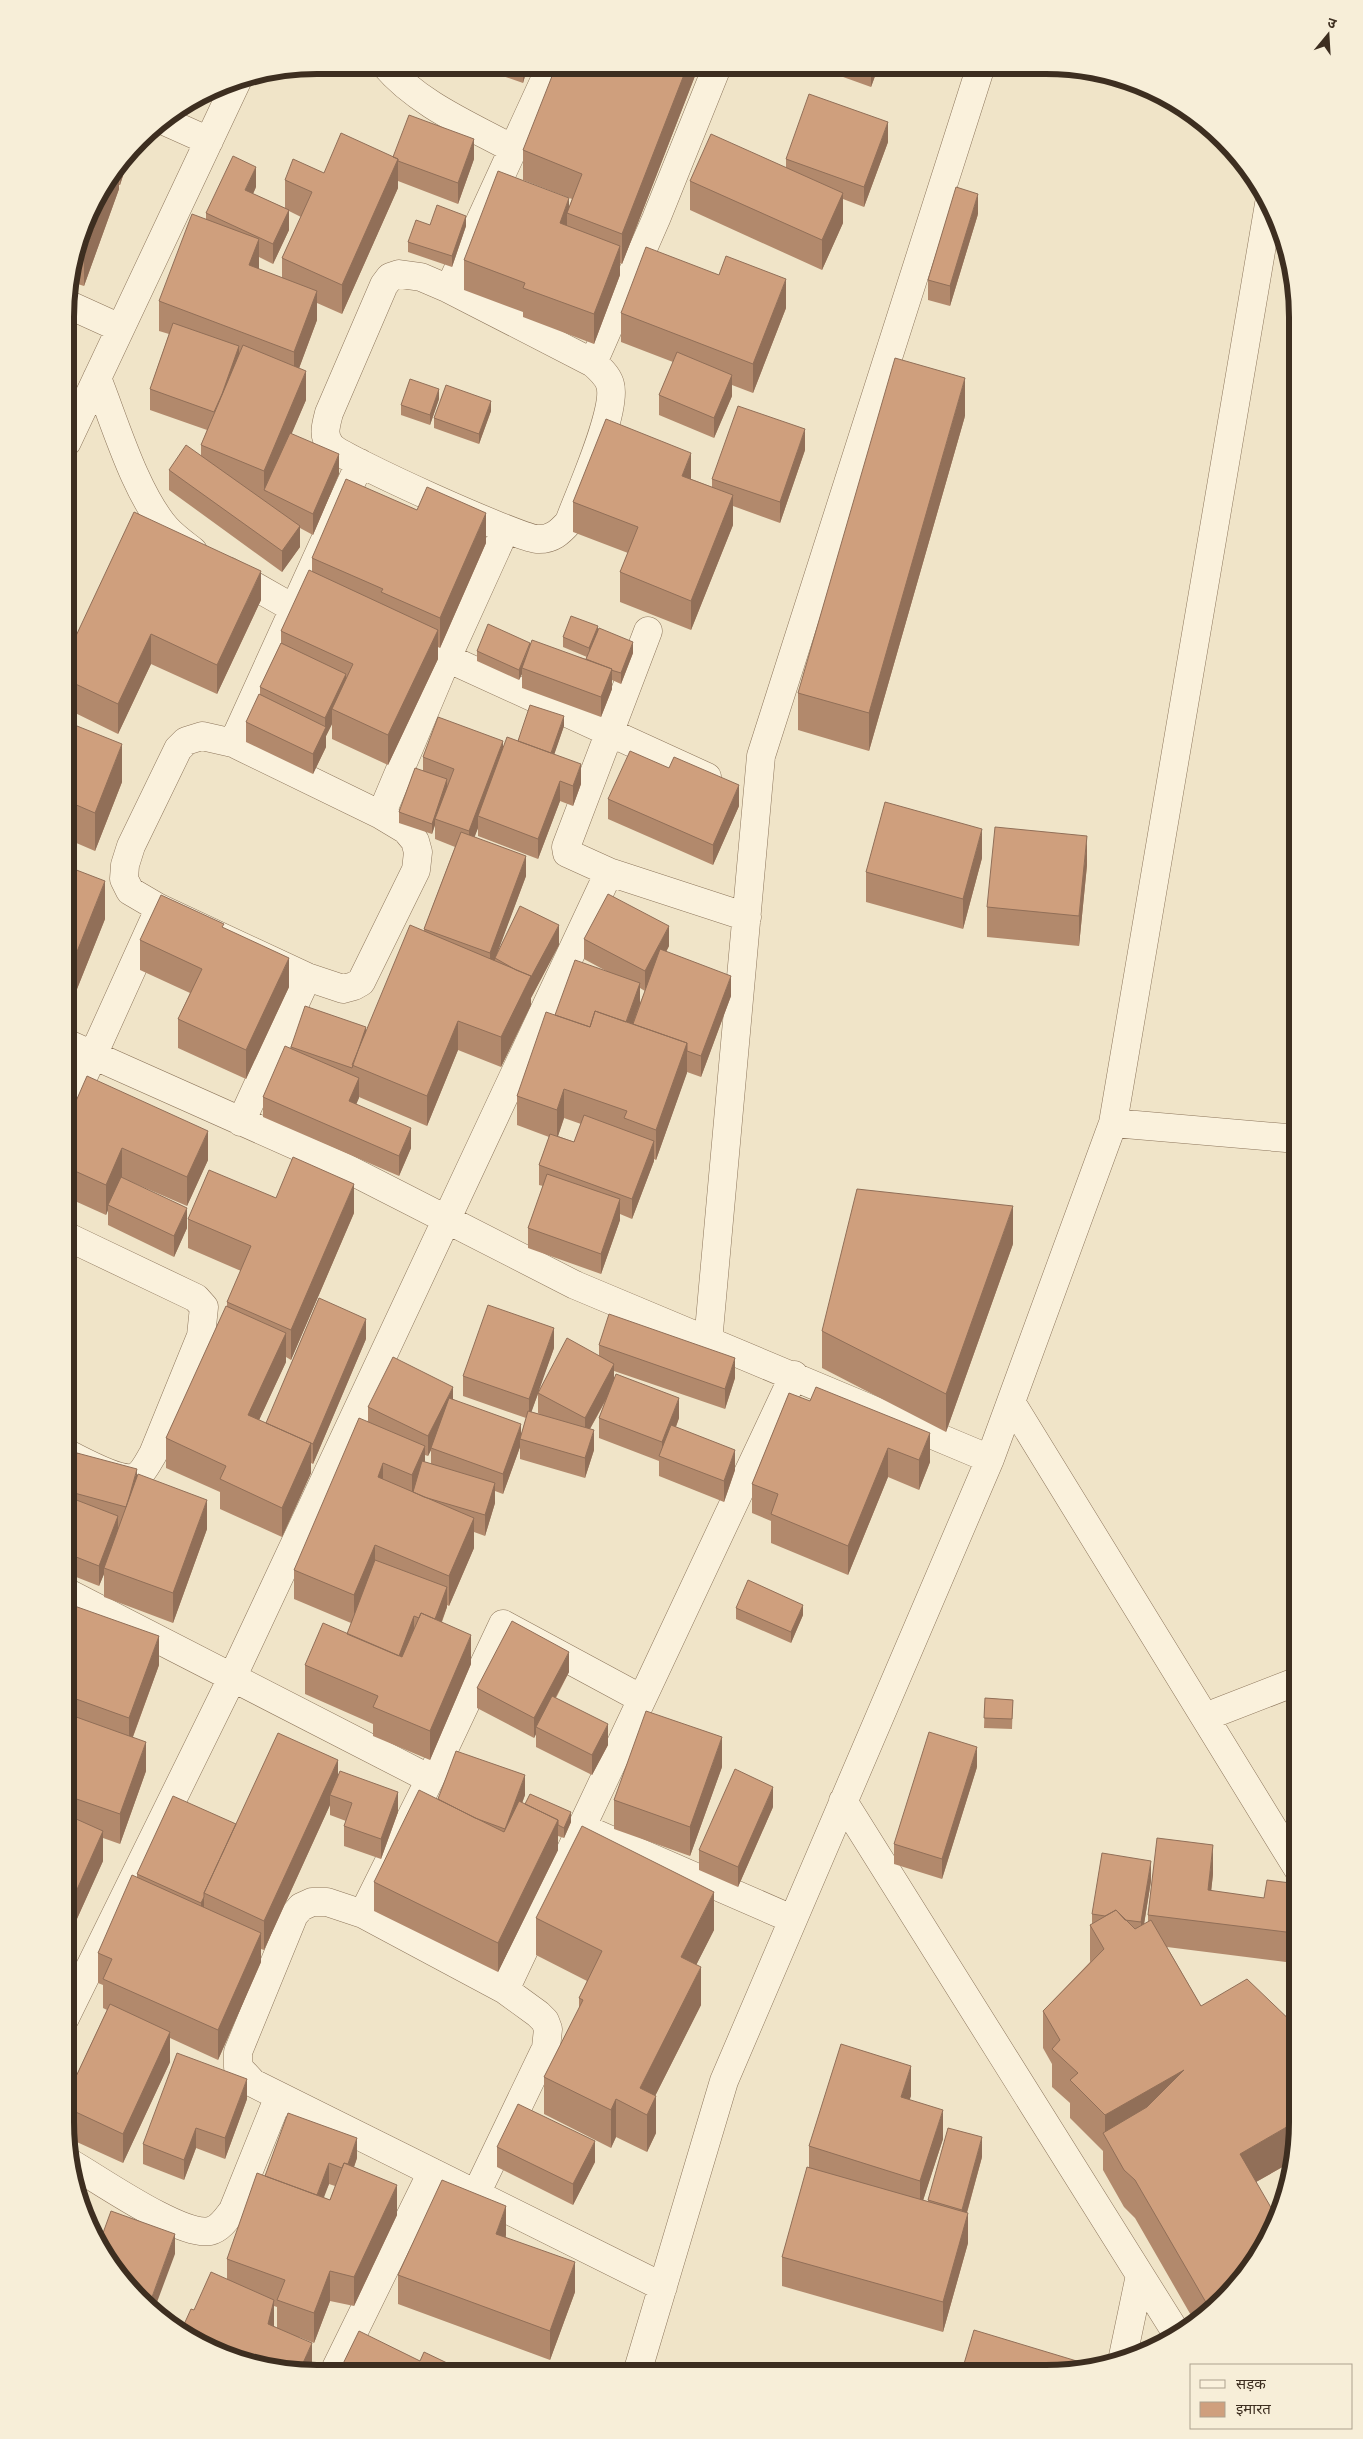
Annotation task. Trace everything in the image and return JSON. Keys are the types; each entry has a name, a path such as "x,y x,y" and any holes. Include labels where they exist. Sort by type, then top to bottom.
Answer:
{"street":[{"path":"393,74 418,96 513,150"},
{"path":"449,289 547,74"},
{"path":"593,363 656,219 715,74"},
{"path":"708,1342 761,756 978,74"},
{"path":"74,427 233,89"},
{"path":"170,123 209,141"},
{"path":"639,2365 724,2082 990,1458 1113,1123 1267,216"},
{"path":"408,274 449,289 593,363 604,373 610,386 610,409 569,522 558,534 547,538 535,539 505,530 360,463 332,448 326,439 325,429 329,413 384,285 390,277 408,274"},
{"path":"74,307 120,328"},
{"path":"97,378 133,469 166,528 196,554 293,608"},
{"path":"233,743 360,463"},
{"path":"381,815 447,658 505,530"},
{"path":"648,631 566,847 567,853 609,872 747,917"},
{"path":"447,658 757,800"},
{"path":"202,736 233,743 381,815 406,830 415,842 418,852 416,870 361,982 354,986 343,988 307,977 159,908 130,891 124,880 125,865 131,846 178,749 186,741 202,736"},
{"path":"74,2000 232,1678 609,872"},
{"path":"74,1098 159,908"},
{"path":"242,1122 307,977"},
{"path":"74,1047 344,1167 575,1285 990,1458"},
{"path":"1113,1123 1289,1138"},
{"path":"74,1240 196,1298 204,1307 201,1336 153,1454 142,1472 133,1478 118,1476 74,1457"},
{"path":"504,1990 583,1828 794,1375"},
{"path":"1011,1402 1289,1853"},
{"path":"74,1596 430,1779"},
{"path":"364,1914 503,1624 642,1699"},
{"path":"1205,1717 1289,1684"},
{"path":"843,1801 1174,2329"},
{"path":"583,1828 792,1919"},
{"path":"476,2194 546,2048 549,2036 545,2021 504,1990 364,1914 327,1902 312,1902 301,1907 294,1915 240,2047 236,2060 238,2068 253,2083 662,2287"},
{"path":"78,2167 174,2224 196,2231 211,2231 223,2223 233,2210 279,2096"},
{"path":"337,2365 432,2172"},
{"path":"1124,2352 1140,2275"}],"building":[{"path":"553,74 684,74 622,234 567,213 582,174 523,150"},
{"path":"809,94 888,122 864,187 786,159"},
{"path":"409,115 474,139 458,183 398,161 398,159 393,157"},
{"path":"341,133 398,159 342,285 282,258 312,192 285,180 293,159 324,173"},
{"path":"711,134 843,193 822,240 690,181"},
{"path":"233,156 256,167 245,190 289,210 273,244 206,213"},
{"path":"498,171 569,198 560,223 620,246 594,314 523,288 525,283 464,260"},
{"path":"956,187 978,194 950,286 928,280"},
{"path":"106,195 84,257 81,256 92,224"},
{"path":"437,205 466,216 452,256 408,242 416,220 430,225"},
{"path":"192,214 259,239 249,265 317,291 294,352 159,301"},
{"path":"646,247 719,275 726,256 786,279 753,364 621,313"},
{"path":"173,323 239,346 214,412 150,389"},
{"path":"243,345 306,371 264,471 201,445"},
{"path":"677,352 732,375 714,418 659,395"},
{"path":"895,358 965,378 869,713 798,693"},
{"path":"410,379 439,389 430,415 401,405"},
{"path":"446,385 491,401 479,434 434,418"},
{"path":"738,406 805,429 780,502 712,479"},
{"path":"606,419 691,453 682,476 733,495 691,601 620,572 638,527 573,502"},
{"path":"290,433 339,454 313,514 264,490"},
{"path":"186,445 300,526 282,551 169,470"},
{"path":"346,479 417,510 427,487 486,513 440,618 381,592 383,589 312,558"},
{"path":"134,512 261,571 217,665 151,634 118,704 74,683 74,640"},
{"path":"309,570 438,630 388,735 332,709 353,664 281,631"},
{"path":"571,616 598,626 589,648 563,637"},
{"path":"488,624 530,643 519,670 477,651"},
{"path":"599,628 633,642 621,673 586,659"},
{"path":"532,640 612,669 601,697 522,668"},
{"path":"281,643 346,674 325,718 260,687"},
{"path":"259,694 326,727 313,754 246,722"},
{"path":"530,705 564,716 551,753 518,741"},
{"path":"438,717 503,741 469,831 435,819 454,769 423,757"},
{"path":"74,725 122,744 95,813 74,804"},
{"path":"507,737 581,764 573,786 560,781 538,839 478,816"},
{"path":"630,751 669,768 674,757 739,785 713,845 608,799"},
{"path":"415,768 447,779 432,824 399,812"},
{"path":"885,802 982,829 963,899 866,872"},
{"path":"995,827 1087,836 1079,916 987,907"},
{"path":"461,832 526,856 490,953 424,929"},
{"path":"74,869 105,881 74,959"},
{"path":"608,894 669,926 645,971 584,939"},
{"path":"161,895 224,924 222,927 289,958 246,1050 178,1019 202,969 140,940"},
{"path":"520,906 559,925 531,977 495,958"},
{"path":"410,925 531,976 501,1037 458,1021 427,1096 352,1065"},
{"path":"660,949 731,976 701,1056 687,1051 687,1043 633,1024"},
{"path":"575,960 640,983 626,1022 595,1011 590,1027 555,1015"},
{"path":"305,1006 366,1027 352,1068 291,1047"},
{"path":"595,1011 687,1043 656,1130 624,1118 627,1111 564,1089 557,1110 517,1096 546,1012 590,1027"},
{"path":"285,1046 359,1078 349,1101 411,1128 399,1156 263,1097"},
{"path":"87,1076 208,1131 187,1177 122,1148 106,1185 74,1171 74,1106"},
{"path":"584,1115 654,1141 632,1199 539,1165 550,1134 574,1142"},
{"path":"293,1157 354,1184 291,1330 227,1302 251,1246 188,1219 209,1170 276,1198"},
{"path":"547,1174 620,1199 601,1254 528,1228"},
{"path":"121,1177 187,1208 174,1236 108,1205"},
{"path":"857,1189 1013,1206 946,1394 822,1331"},
{"path":"319,1298 366,1319 313,1444 266,1423"},
{"path":"488,1305 554,1328 529,1399 463,1376"},
{"path":"226,1306 286,1333 248,1415 311,1443 282,1508 220,1479 226,1466 166,1438"},
{"path":"609,1314 735,1358 725,1389 599,1345"},
{"path":"567,1338 614,1364 585,1418 538,1393"},
{"path":"393,1357 453,1387 428,1436 368,1407"},
{"path":"616,1374 679,1398 662,1442 599,1418"},
{"path":"816,1387 930,1433 919,1460 888,1448 848,1546 771,1514 778,1494 752,1484 789,1393 810,1401"},
{"path":"449,1398 521,1424 503,1474 431,1448"},
{"path":"528,1411 594,1430 585,1458 520,1439"},
{"path":"359,1418 425,1446 412,1475 383,1463 378,1477 474,1518 449,1576 375,1545 354,1595 294,1570"},
{"path":"671,1425 735,1450 724,1481 659,1456"},
{"path":"77,1453 137,1469 126,1507 74,1493 74,1464"},
{"path":"422,1461 495,1483 485,1515 413,1492"},
{"path":"138,1474 207,1500 173,1593 104,1568"},
{"path":"74,1499 118,1516 99,1566 74,1556"},
{"path":"375,1560 447,1587 435,1619 421,1613 419,1618 414,1616 399,1656 347,1634"},
{"path":"748,1580 803,1605 791,1632 736,1608"},
{"path":"74,1606 159,1636 129,1718 74,1698"},
{"path":"421,1613 471,1635 430,1731 373,1707 378,1696 305,1665 323,1623 402,1657"},
{"path":"512,1621 569,1652 534,1718 477,1688"},
{"path":"552,1696 608,1724 592,1755 536,1727"},
{"path":"985,1698 1013,1700 1012,1719 984,1718"},
{"path":"646,1711 722,1737 690,1827 614,1800"},
{"path":"74,1716 146,1742 120,1814 74,1798"},
{"path":"929,1732 977,1747 942,1859 894,1844"},
{"path":"278,1733 338,1760 264,1921 204,1893"},
{"path":"456,1751 525,1775 505,1829 475,1818 438,1799"},
{"path":"735,1769 773,1787 738,1867 699,1850"},
{"path":"340,1771 398,1792 381,1839 344,1826 352,1803 330,1795"},
{"path":"419,1790 504,1832 519,1801 558,1820 498,1943 374,1882"},
{"path":"530,1794 571,1812 564,1828 558,1825 558,1820 525,1804"},
{"path":"173,1796 236,1824 201,1903 137,1874"},
{"path":"74,1818 103,1831 74,1896"},
{"path":"582,1826 714,1892 681,1957 701,1967 640,2088 656,2096 647,2115 616,2099 611,2110 544,2077 583,2000 579,1998 602,1951 536,1918"},
{"path":"1157,1838 1213,1845 1208,1890 1264,1898 1267,1880 1289,1883 1289,1932 1148,1915"},
{"path":"1102,1853 1151,1861 1141,1922 1125,1920 1116,1910 1105,1916 1092,1914"},
{"path":"132,1875 261,1933 218,2030 103,1979 112,1959 98,1953"},
{"path":"1116,1910 1135,1929 1151,1920 1201,2006 1247,1979 1289,2019 1289,2126 1240,2154 1273,2210 1257,2244 1239,2270 1207,2304 1135,2180 1124,2170 1103,2133 1147,2107 1184,2070 1105,2115 1070,2080 1078,2073 1052,2049 1060,2040 1043,2011 1104,1949 1090,1925"},
{"path":"110,2004 170,2032 123,2134 74,2111 74,2081"},
{"path":"841,2044 911,2066 901,2097 943,2110 920,2181 809,2146"},
{"path":"177,2053 247,2079 225,2138 196,2128 184,2160 143,2144"},
{"path":"518,2104 595,2141 573,2184 497,2147"},
{"path":"288,2113 357,2138 348,2164 344,2163 342,2168 329,2163 317,2195 265,2176"},
{"path":"948,2128 982,2137 962,2210 928,2200"},
{"path":"344,2163 397,2185 354,2277 330,2271 314,2313 277,2300 285,2280 227,2259 257,2173 330,2200"},
{"path":"807,2167 968,2213 943,2302 782,2257"},
{"path":"442,2180 506,2206 496,2234 575,2262 550,2331 398,2275"},
{"path":"111,2211 175,2234 151,2300 124,2270 102,2236"},
{"path":"211,2272 274,2300 268,2324 312,2343 302,2365 254,2357 224,2347 195,2333 184,2325 191,2309 194,2310"},
{"path":"974,2330 1080,2362 1062,2365 964,2365"},
{"path":"359,2331 420,2361 424,2352 451,2365 342,2365"}]}
